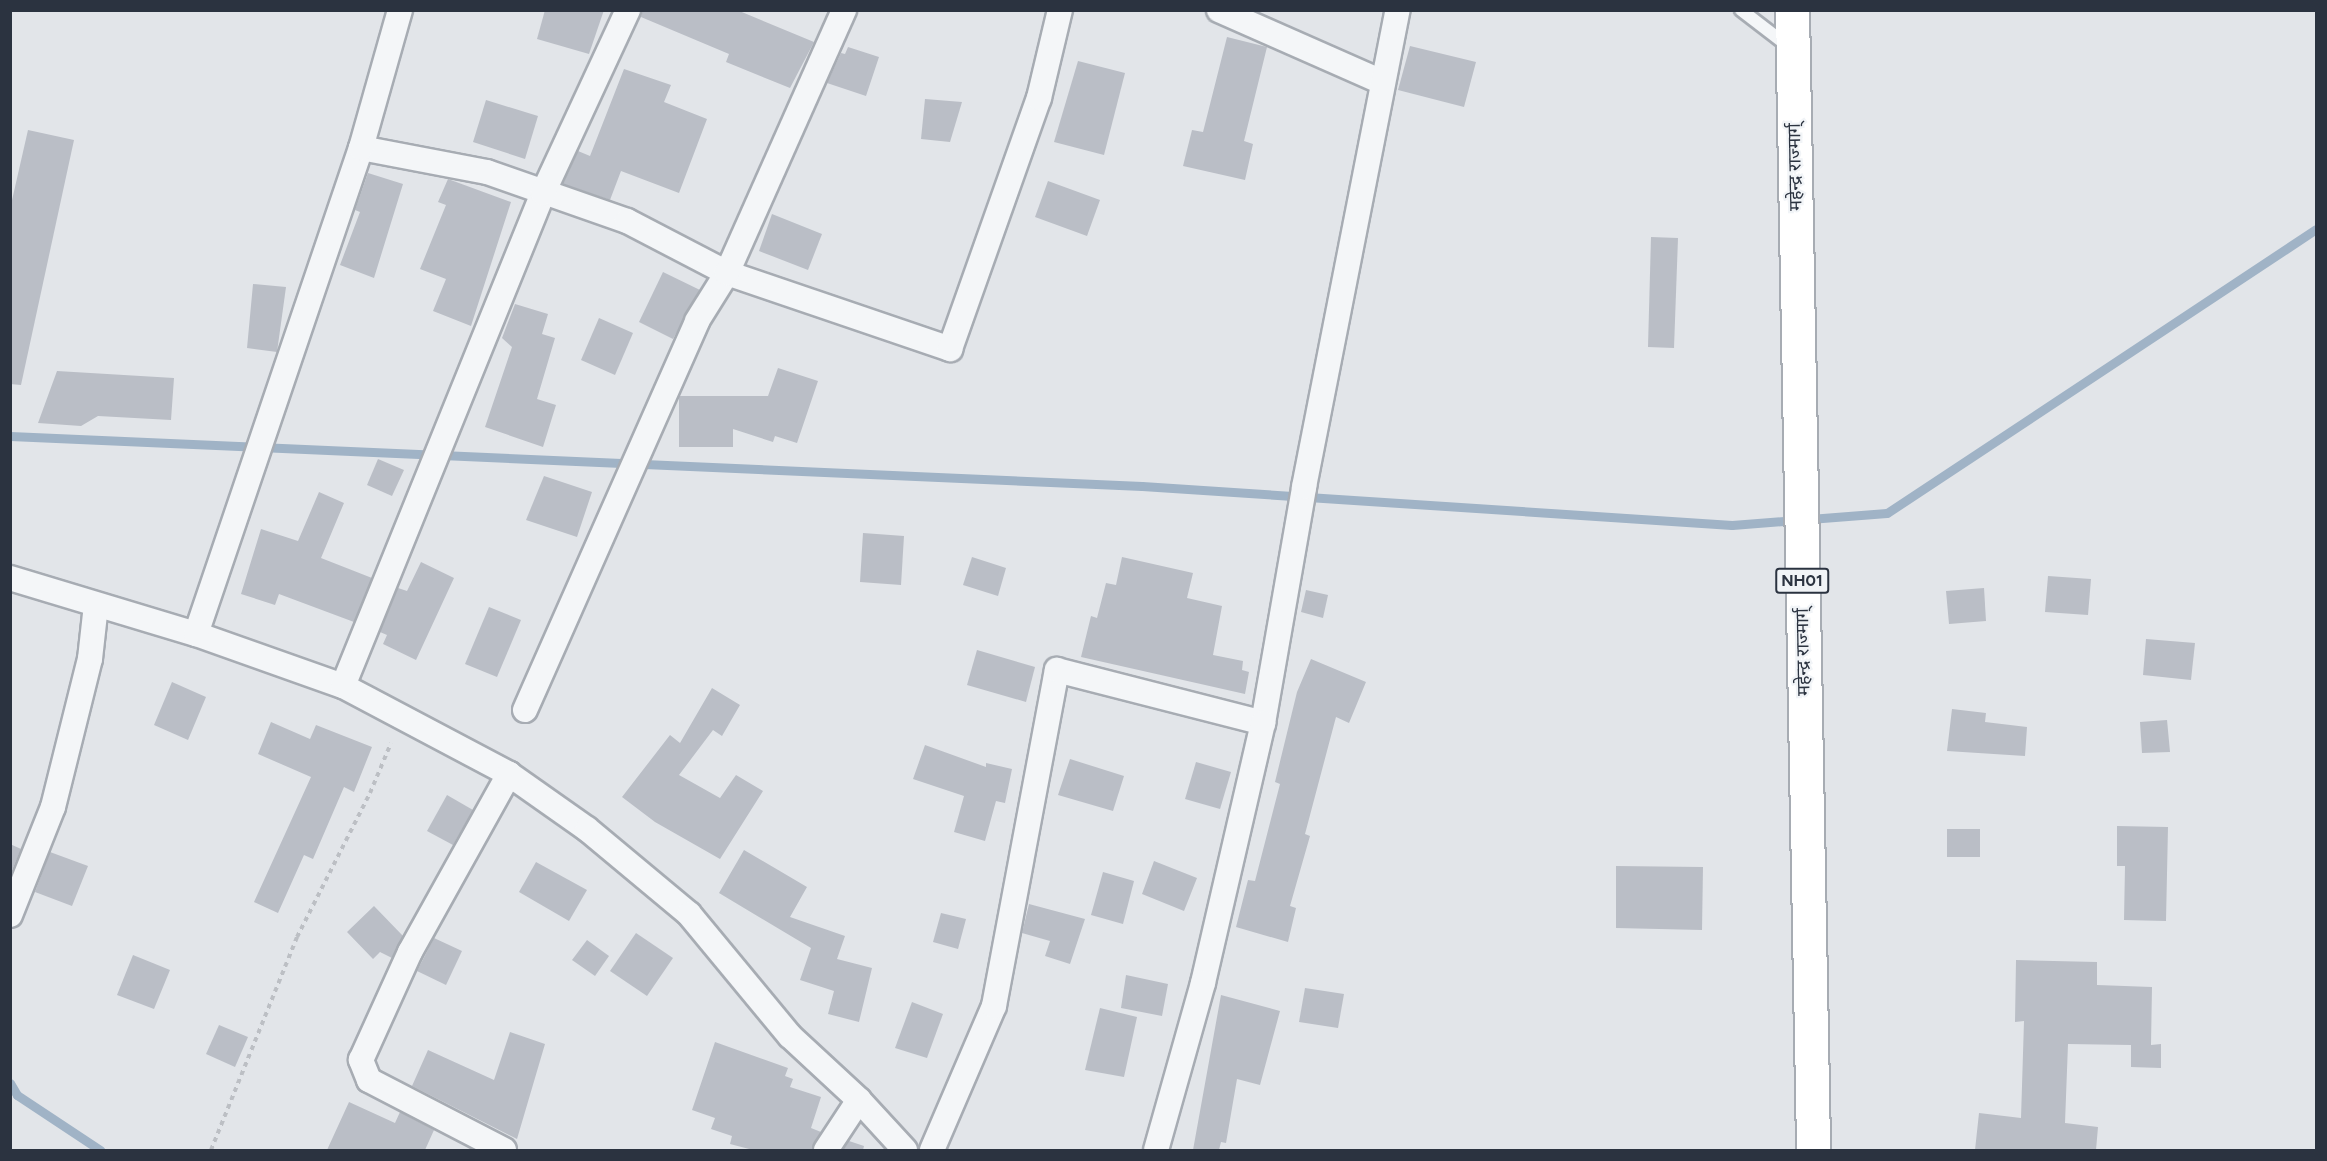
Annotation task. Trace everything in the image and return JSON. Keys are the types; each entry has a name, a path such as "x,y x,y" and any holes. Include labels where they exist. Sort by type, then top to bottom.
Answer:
{"highway":[{"name":"महेन्द्र राज्मार्ग्","path":"1792,10 1813,1150"}],"street":[{"path":"196,634 361,148 400,10"},
{"path":"343,686 543,193 628,10"},
{"path":"525,711 697,321 727,273 844,10"},
{"path":"361,148 487,172 627,221 727,273 951,349 1039,98 1060,10"},
{"path":"1219,10 1382,82"},
{"path":"1156,1150 1203,983 1263,723 1304,487 1398,10"},
{"path":"10,578 196,634 343,686 401,714 510,774 587,830 689,914 790,1036 859,1100 905,1150"},
{"path":"10,915 53,807 90,659 96,605"},
{"path":"932,1150 994,1006 1057,670 1263,723"},
{"path":"504,1150 369,1080 361,1060 410,952 510,774"},
{"path":"826,1150 859,1100"}],"lane":[{"path":"1741,10 1793,50"}],"path":[{"path":"211,1150 297,937 370,793 401,714"}],"building":[{"path":"545,10 604,10 589,54 537,39"},
{"path":"642,10 737,10 814,42 790,88 726,62 729,54 641,17"},
{"path":"1227,37 1267,47 1244,141 1253,144 1245,180 1183,166 1192,130 1203,132"},
{"path":"1410,46 1476,62 1464,107 1398,90"},
{"path":"848,47 879,57 866,96 827,83 841,53 845,54"},
{"path":"1078,61 1125,73 1104,155 1054,142"},
{"path":"624,69 671,85 664,102 707,119 679,193 621,171 610,200 563,184 578,151 590,156"},
{"path":"925,99 962,102 950,142 921,139"},
{"path":"486,100 538,116 525,159 473,142"},
{"path":"28,130 74,140 21,385 10,384 10,209"},
{"path":"368,173 403,184 374,278 340,265 360,212 355,210"},
{"path":"448,179 511,202 471,326 433,311 446,279 420,269 446,205 438,202"},
{"path":"1048,181 1100,200 1087,236 1035,217"},
{"path":"772,214 822,234 808,270 759,251"},
{"path":"1651,237 1678,238 1674,348 1648,347"},
{"path":"663,272 700,290 673,339 639,322"},
{"path":"253,284 286,287 277,352 247,348"},
{"path":"515,304 548,314 542,334 555,338 537,399 556,405 543,447 485,427 512,347 502,338"},
{"path":"599,318 633,333 615,375 581,360"},
{"path":"778,368 818,381 797,443 775,436 773,442 733,429 733,447 679,447 679,396 768,396"},
{"path":"57,371 174,378 171,420 98,416 81,426 38,423"},
{"path":"378,459 404,470 392,496 367,485"},
{"path":"544,476 592,492 577,537 526,520"},
{"path":"319,492 344,503 321,558 372,578 354,622 279,594 275,605 241,594 261,529 298,541"},
{"path":"863,533 904,536 901,585 860,582"},
{"path":"972,557 1006,568 998,596 963,585"},
{"path":"1122,557 1193,573 1187,598 1222,606 1213,655 1243,661 1242,670 1249,672 1245,694 1081,657 1091,616 1097,618 1106,583 1116,585"},
{"path":"421,562 454,578 416,660 383,644 387,635 380,632 398,588 407,591"},
{"path":"2048,576 2091,579 2088,615 2045,612"},
{"path":"1984,588 1986,621 1949,624 1946,591"},
{"path":"1306,590 1328,595 1323,618 1301,612"},
{"path":"489,607 521,620 497,677 465,664"},
{"path":"2146,639 2195,643 2191,680 2143,675"},
{"path":"977,650 1035,667 1026,702 967,685"},
{"path":"1311,659 1366,682 1349,723 1336,717 1305,834 1310,836 1290,906 1296,908 1288,942 1236,927 1248,880 1255,881 1280,784 1275,782 1297,692"},
{"path":"172,682 206,697 188,740 154,725"},
{"path":"712,688 740,705 722,736 713,730 679,775 720,798 736,775 763,791 720,859 655,822 622,797 670,735 680,743"},
{"path":"1952,709 1986,713 1985,722 2027,727 2025,756 1947,751"},
{"path":"2167,720 2170,752 2142,753 2140,722"},
{"path":"271,722 310,739 316,725 372,747 354,792 344,787 313,859 304,855 278,913 254,902 311,777 258,754"},
{"path":"925,745 986,767 986,763 1012,769 1005,803 996,801 985,841 954,832 964,796 913,779"},
{"path":"1070,759 1124,776 1113,811 1058,795"},
{"path":"1196,762 1231,772 1220,809 1185,799"},
{"path":"447,795 473,810 453,845 427,831"},
{"path":"2117,826 2168,827 2166,921 2124,920 2125,866 2117,866"},
{"path":"1947,829 1980,829 1980,857 1947,857"},
{"path":"10,844 21,849 10,875"},
{"path":"744,850 807,887 790,917 845,936 837,959 872,968 859,1022 828,1014 834,991 800,980 811,948 719,893"},
{"path":"50,852 88,866 72,906 35,892"},
{"path":"1154,861 1197,878 1184,911 1142,894"},
{"path":"536,862 587,890 569,921 519,892"},
{"path":"1616,866 1703,867 1702,930 1616,928"},
{"path":"1103,872 1134,881 1123,924 1091,915"},
{"path":"1029,904 1085,919 1070,964 1045,956 1050,941 1022,933"},
{"path":"374,906 403,936 392,958 380,952 373,959 347,932"},
{"path":"941,913 966,919 958,949 933,942"},
{"path":"636,933 673,958 647,996 610,971"},
{"path":"434,938 462,951 446,985 417,971"},
{"path":"587,940 609,956 595,976 572,960"},
{"path":"133,955 170,970 154,1009 117,995"},
{"path":"2016,960 2097,962 2097,985 2152,987 2151,1045 2161,1044 2161,1068 2131,1067 2131,1045 2068,1044 2065,1123 2098,1127 2096,1150 1975,1150 1979,1113 2021,1118 2024,1021 2015,1022"},
{"path":"1126,975 1168,984 1162,1016 1121,1008"},
{"path":"1305,988 1344,994 1338,1028 1299,1022"},
{"path":"1221,995 1280,1011 1260,1085 1237,1079 1226,1143 1221,1142 1219,1150 1193,1150"},
{"path":"912,1002 943,1014 927,1058 895,1048"},
{"path":"1100,1008 1137,1017 1124,1077 1085,1070"},
{"path":"219,1025 248,1037 235,1067 206,1054"},
{"path":"510,1032 545,1044 517,1139 412,1086 428,1050 494,1080"},
{"path":"715,1042 788,1068 785,1076 793,1079 790,1087 821,1097 811,1128 821,1132 812,1150 753,1150 730,1144 732,1136 711,1129 715,1118 692,1110"},
{"path":"349,1102 395,1123 400,1112 434,1130 425,1150 327,1150"},
{"path":"849,1141 864,1146 863,1150 843,1150"}],"waterway":[{"path":"10,436 1142,486 1732,525 1887,513 2316,229"},
{"path":"10,1083 17,1095 100,1150"}]}
